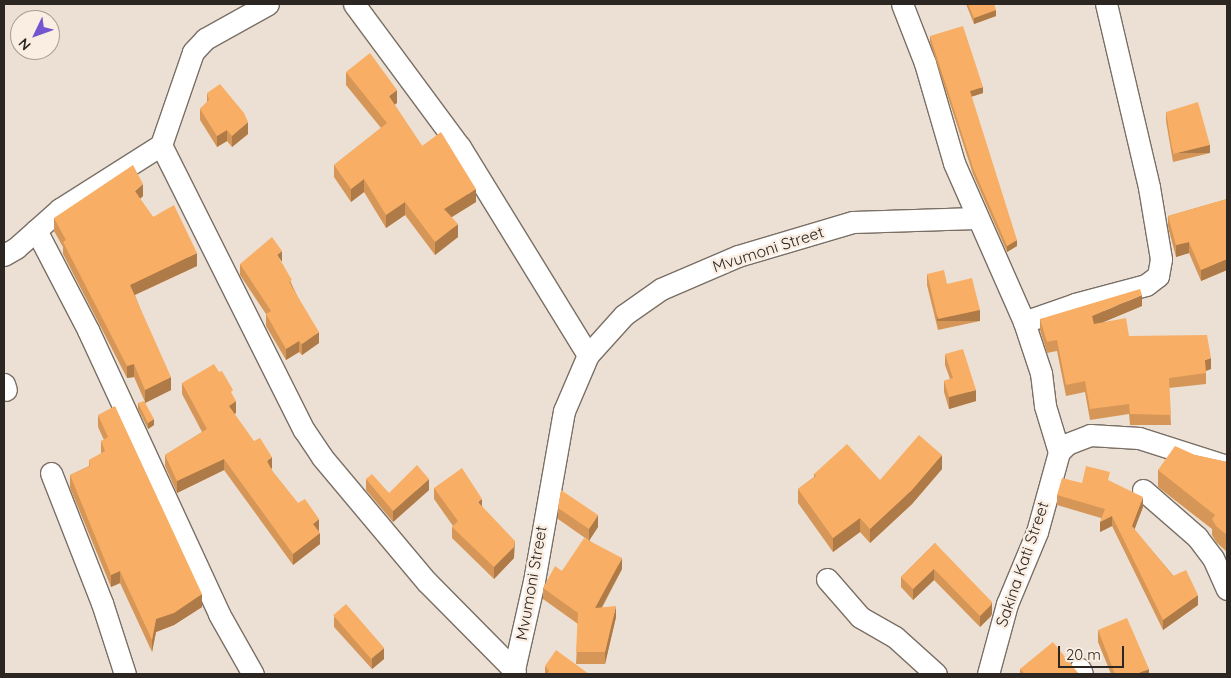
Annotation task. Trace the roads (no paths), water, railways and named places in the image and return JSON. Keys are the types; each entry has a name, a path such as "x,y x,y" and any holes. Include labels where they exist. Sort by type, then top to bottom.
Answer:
{"street":[{"path":"4,255 66,205 161,145 193,52 205,39 268,4"},
{"path":"354,4 460,147 588,354"},
{"path":"902,4 925,63 954,163 976,218 1024,322 1041,373 1046,406 1060,452 1075,438 1090,435 1139,438 1227,466"},
{"path":"1024,322 1075,304 1146,285 1158,276 1161,259 1149,187 1106,4"},
{"path":"161,145 304,430 322,457 427,582 514,673"},
{"name":"Mvumoni Street","path":"514,673 564,411 588,354 624,315 661,289 738,256 853,222 976,218"},
{"path":"36,230 88,330 219,614 250,673"},
{"name":"Sakina Kati Street","path":"988,674 1006,604 1036,532 1060,452"},
{"path":"52,473 102,603 125,674"},
{"path":"1143,490 1197,537 1213,558 1227,589"},
{"path":"827,579 860,617 895,637 936,674"}]}
